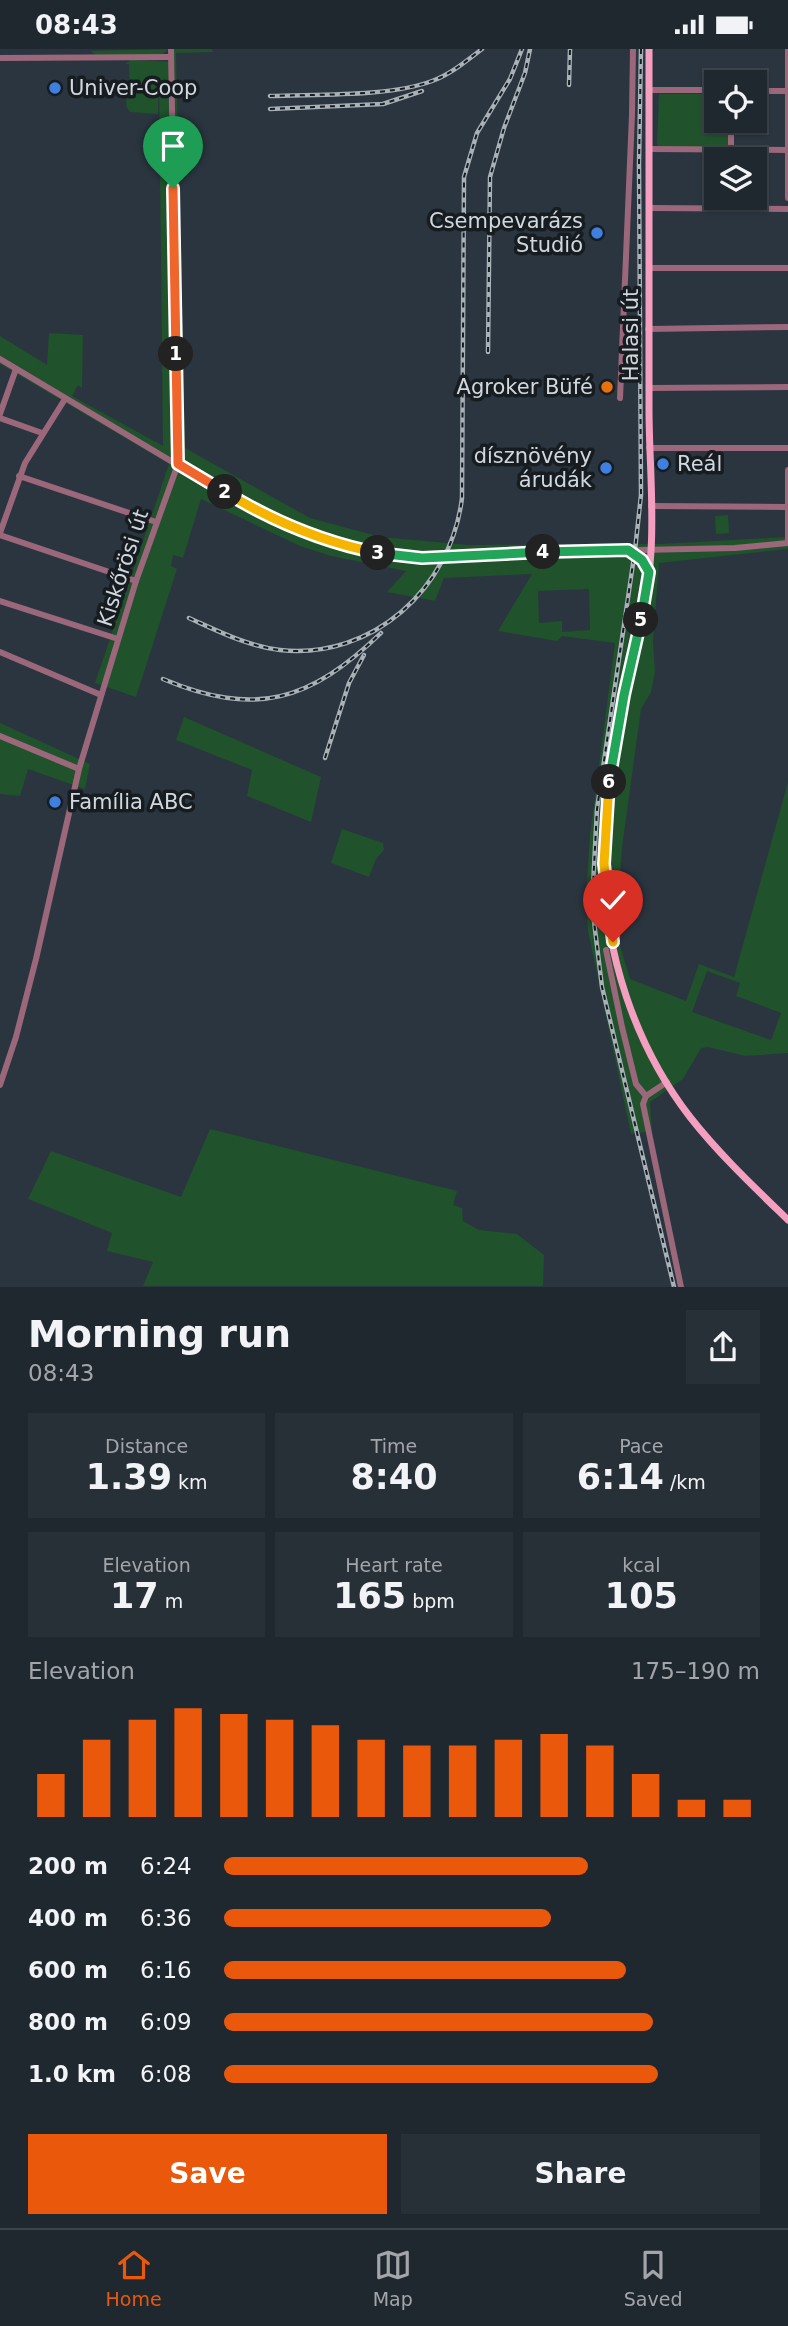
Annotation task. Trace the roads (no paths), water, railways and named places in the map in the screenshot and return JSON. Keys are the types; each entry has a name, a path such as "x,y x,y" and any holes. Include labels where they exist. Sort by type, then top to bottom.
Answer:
{"main road":[{"name":"Halasi út","path":"649,49 651,549 609,786 604,874 609,918 621,978 650,1052 667,1082 689,1115 737,1171 788,1220"},
{"path":"628,550 642,560 649,572"}],"street":[{"name":"Kiskőrösi út","path":"0,1085 16,1037 36,959 79,769 136,581 178,464 171,49"},
{"path":"620,398 633,49"},
{"path":"788,49 788,198"},
{"path":"0,58 171,57"},
{"path":"649,90 704,90"},
{"path":"767,91 788,91"},
{"path":"649,149 704,149"},
{"path":"767,150 788,150"},
{"path":"649,208 788,209"},
{"path":"649,268 788,268"},
{"path":"649,329 788,327"},
{"path":"0,359 258,513 326,541 377,553 422,558 735,548 788,543 788,470"},
{"path":"16,369 0,412 42,433"},
{"path":"649,388 788,387"},
{"path":"65,399 19,475 0,530 136,581"},
{"path":"649,448 788,448"},
{"path":"19,475 156,522"},
{"path":"651,506 787,507"},
{"path":"0,601 118,639"},
{"path":"0,652 101,695"},
{"path":"0,736 79,769"},
{"path":"606,950 636,1084 646,1096"},
{"path":"667,1082 646,1096 643,1104 681,1286"}],"railway":[{"path":"270,96 352,94 415,86 446,75 482,49"},
{"path":"189,618 244,642 280,650 314,650 346,643 376,630 402,611 424,588 442,561 455,531 462,498 464,177 477,133 510,79 522,49"},
{"path":"488,352 490,177 504,128 525,73 530,49"},
{"path":"569,85 570,49"},
{"path":"641,49 641,495 597,809 592,905 602,987 674,1287"},
{"path":"270,109 383,104 422,91"},
{"path":"163,679 226,698 254,700 280,696 305,688 330,674 381,633"},
{"path":"325,758 349,683 364,655"}],"place":[{"name":"Univer-Coop","path":"55,88"},
{"name":"Csempevarázs Studió","path":"597,233"},
{"name":"Agroker Büfé","path":"607,387"},
{"name":"Reál","path":"663,464"},
{"name":"dísznövény árudák","path":"606,468"},
{"name":"Família ABC","path":"55,802"}]}
